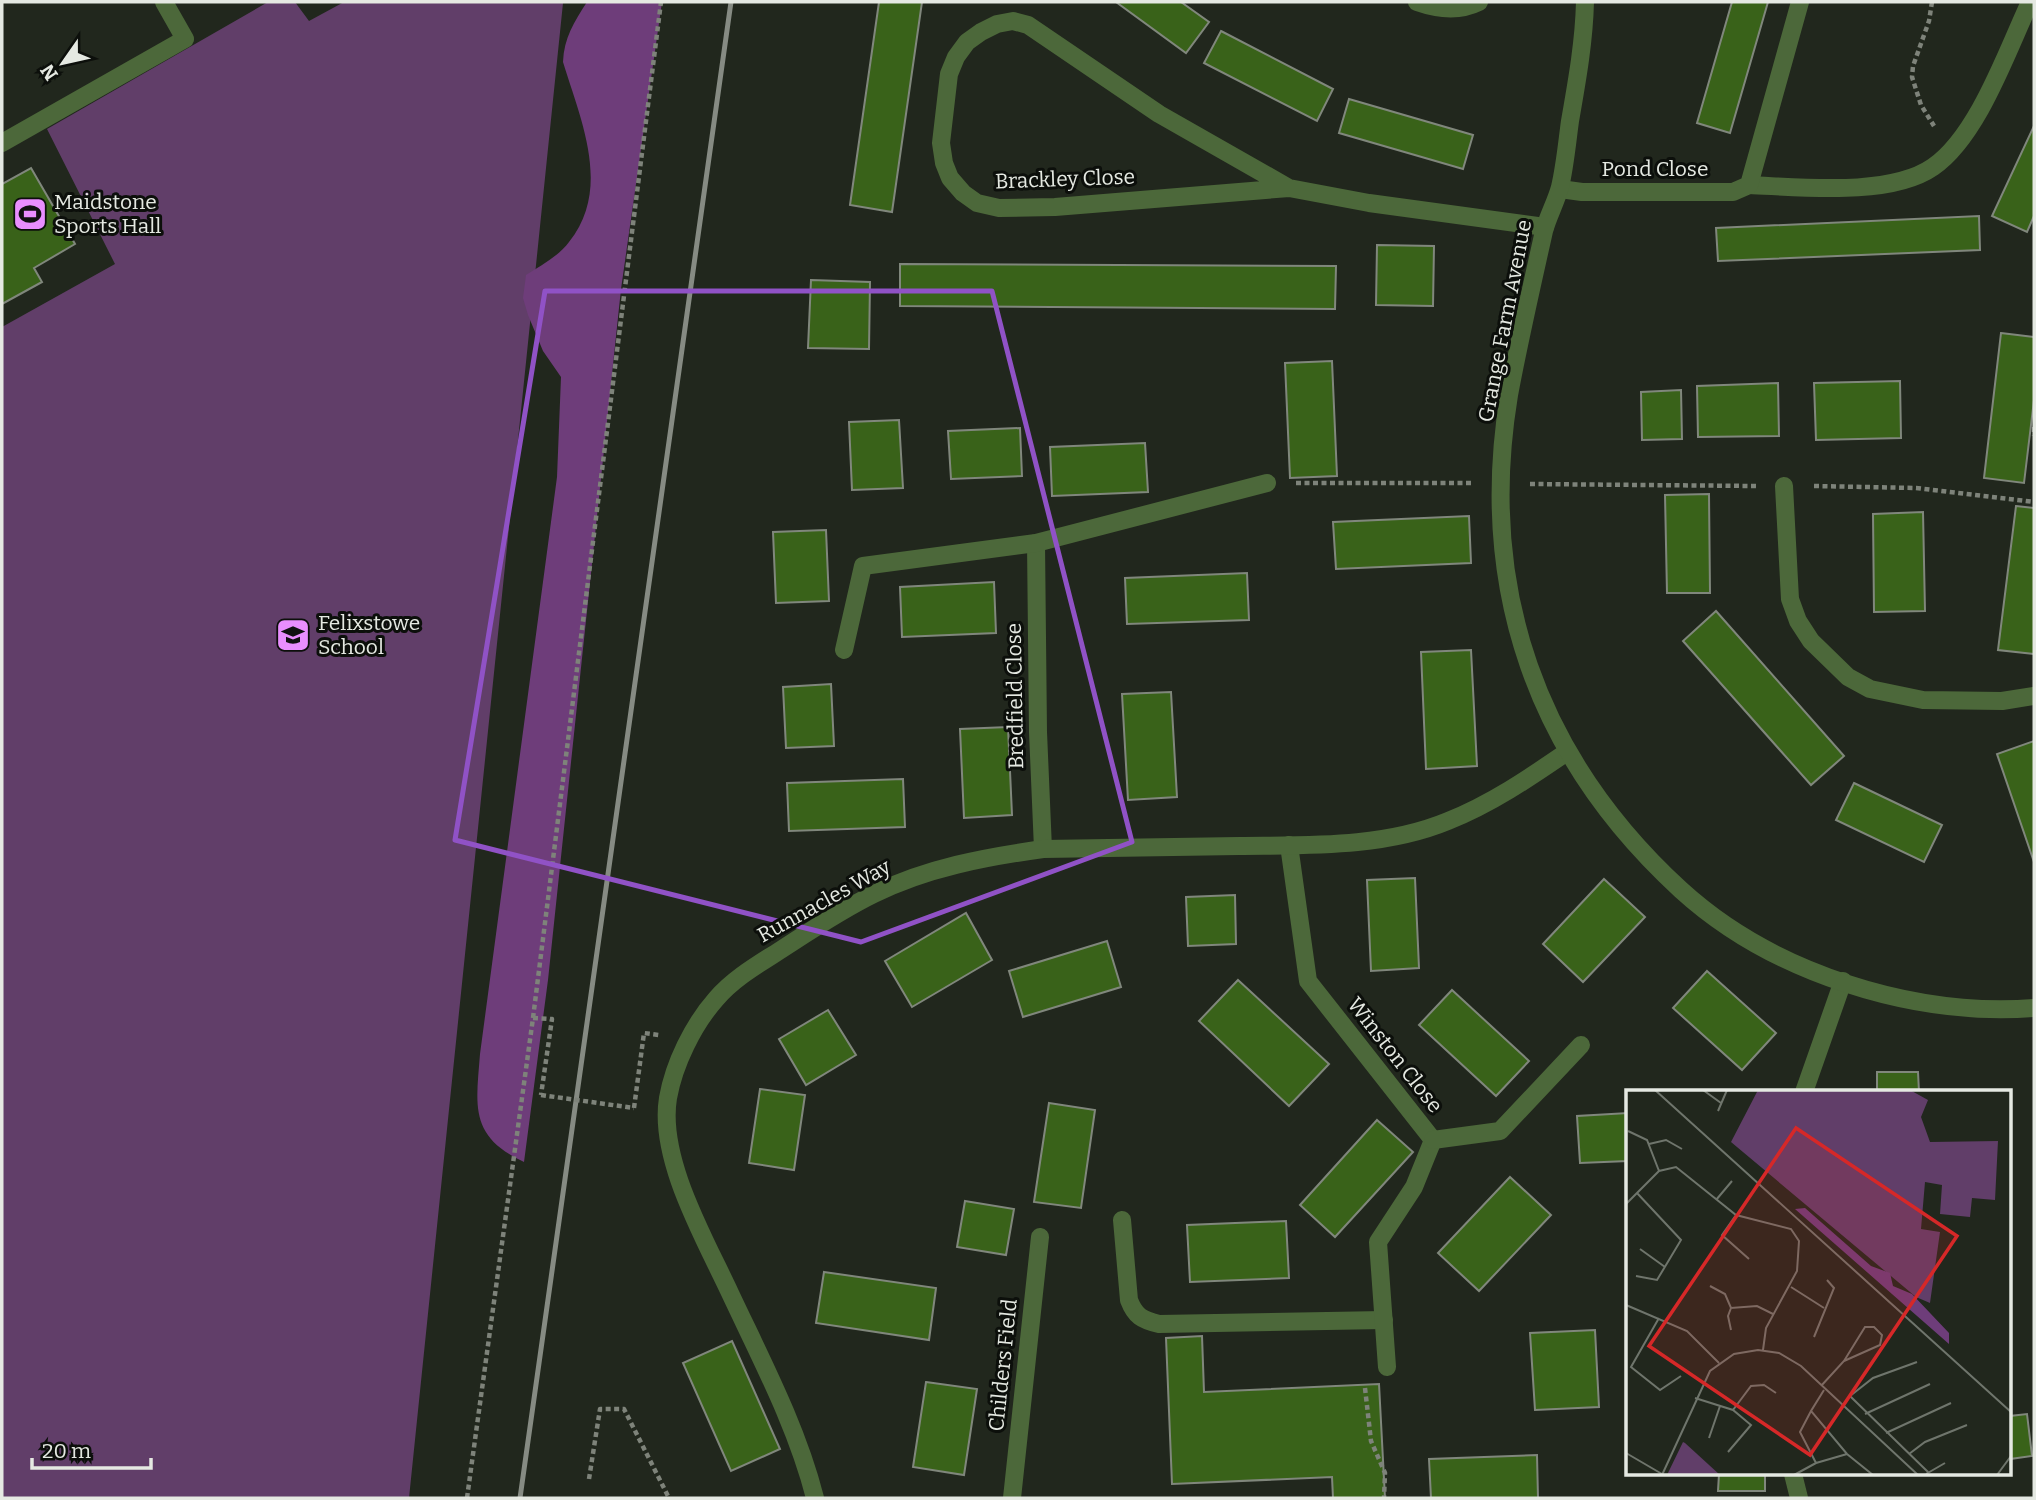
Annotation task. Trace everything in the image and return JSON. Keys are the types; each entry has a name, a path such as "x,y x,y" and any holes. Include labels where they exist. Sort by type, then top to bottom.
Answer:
{"street":[{"path":"2,143 185,39 164,2"},
{"path":"1417,2 1451,9 1479,2"},
{"name":"Grange Farm Avenue","path":"1585,2 1584,36 1560,189 1545,227 1509,396 1502,483 1503,541 1510,597 1519,635 1545,710 1591,790 1630,838 1693,901 1721,923 1800,966 1843,981 1932,1005 2034,1008"},
{"path":"1749,185 1800,2"},
{"name":"Pond Close","path":"1560,189 1581,192 1733,192 1749,185 1837,190 1898,181 1926,171 1950,152 1965,135 2030,2"},
{"name":"Brackley Close","path":"1289,188 1159,114 1028,25 1013,21 997,24 967,42 956,57 950,74 941,143 944,163 950,178 963,193 978,203 999,208 1055,206 1289,188 1369,203 1545,227"},
{"path":"844,650 863,566 1036,543 1267,483"},
{"path":"1784,486 1790,599 1798,621 1811,641 1848,677 1870,690 1923,700 2002,701 2034,696"},
{"name":"Bredfield Close","path":"1036,543 1042,849"},
{"name":"Runnacles Way","path":"815,1498 808,1469 771,1380 685,1196 674,1164 668,1125 668,1099 678,1064 695,1028 716,998 747,971 817,927 874,893 914,877 996,855 1042,849 1352,843 1410,832 1446,822 1484,804 1528,779 1567,752"},
{"name":"Winston Close","path":"1289,845 1308,981 1433,1140 1414,1187 1378,1242 1387,1367"},
{"path":"1805,1090 1843,981"},
{"path":"1433,1140 1500,1131 1581,1045"},
{"path":"1122,1220 1129,1300 1139,1318 1149,1322 1384,1320"},
{"name":"Childers Field","path":"1012,1498 1040,1237"},
{"path":"1794,1476 1799,1498"}],"path":[{"path":"467,1498 533,1018 661,2"},
{"path":"1932,2 1912,77 1922,105 1950,152"},
{"path":"2034,427 2034,436"},
{"path":"1267,483 1916,488 2034,502"},
{"path":"533,1018 552,1019 541,1095 634,1108 645,1033"},
{"path":"1384,1498 1385,1473 1371,1441 1364,1368 1387,1367"},
{"path":"589,1479 600,1409 624,1409 669,1498"}],"highlighted area":[{"path":"545,291 992,291 1132,842 861,942 455,840"}],"shaded area":[{"name":"Felixstowe School","path":"268,2 295,2 309,21 344,2 563,3 409,1498 2,1498 2,327 115,264 47,129"},
{"path":"587,2 662,2 621,289 548,980 524,1162 506,1152 485,1130 480,1118 477,1089 557,477 561,377 543,351 523,298 526,275 565,247 582,221 589,199 589,154 578,107 563,62 570,30"}],"building":[{"path":"879,2 922,2 892,212 850,205"},
{"path":"1116,2 1181,2 1209,22 1186,53"},
{"path":"1732,2 1768,2 1730,133 1697,123"},
{"path":"1221,31 1333,89 1317,121 1204,63"},
{"path":"1349,99 1473,135 1463,169 1339,133"},
{"path":"2034,126 2034,216 2027,232 1992,216"},
{"name":"Maidstone Sports Hall","path":"31,168 75,244 34,268 42,282 2,304 2,184"},
{"path":"1979,216 1980,250 1718,261 1716,228"},
{"path":"1377,245 1434,246 1433,306 1376,305"},
{"path":"900,264 1336,266 1335,309 900,306"},
{"path":"811,280 870,282 869,349 808,348"},
{"path":"2001,333 2034,337 2034,400 2024,483 1984,478"},
{"path":"1332,361 1337,476 1290,478 1285,363"},
{"path":"1900,381 1901,438 1816,440 1814,383"},
{"path":"1778,383 1779,436 1698,437 1697,386"},
{"path":"1681,390 1682,439 1642,440 1641,392"},
{"path":"899,420 903,488 852,490 849,422"},
{"path":"1020,428 1022,476 951,479 948,431"},
{"path":"1145,443 1148,492 1052,496 1050,447"},
{"path":"1709,494 1710,593 1667,593 1665,495"},
{"path":"2016,506 2034,508 2034,654 1998,650"},
{"path":"1923,512 1925,611 1874,612 1873,514"},
{"path":"1469,516 1471,563 1336,569 1333,522"},
{"path":"826,530 829,601 776,603 773,532"},
{"path":"1247,573 1249,620 1127,624 1125,578"},
{"path":"994,582 996,633 902,637 900,587"},
{"path":"1716,611 1844,756 1811,785 1683,641"},
{"path":"1471,650 1477,766 1426,769 1421,652"},
{"path":"831,684 834,746 786,748 783,687"},
{"path":"1171,692 1177,797 1128,800 1122,694"},
{"path":"1008,727 1012,815 964,818 960,729"},
{"path":"2034,741 2034,862 1997,754"},
{"path":"903,779 905,827 789,831 787,783"},
{"path":"1854,783 1942,825 1924,862 1836,820"},
{"path":"1415,878 1419,968 1371,971 1367,880"},
{"path":"1604,879 1645,917 1583,982 1543,944"},
{"path":"1235,895 1236,944 1188,946 1186,897"},
{"path":"966,913 992,960 912,1007 885,961"},
{"path":"1107,941 1121,987 1023,1017 1009,971"},
{"path":"1707,971 1776,1033 1742,1070 1673,1008"},
{"path":"1238,980 1329,1064 1289,1106 1199,1021"},
{"path":"1452,990 1529,1061 1496,1096 1419,1025"},
{"path":"828,1010 856,1055 806,1085 779,1039"},
{"path":"1877,1072 1918,1072 1919,1090 1877,1090"},
{"path":"760,1089 805,1095 794,1170 749,1163"},
{"path":"1049,1103 1095,1110 1081,1208 1034,1202"},
{"path":"1626,1113 1626,1161 1580,1163 1577,1116"},
{"path":"1377,1120 1413,1152 1335,1237 1300,1205"},
{"path":"1510,1177 1551,1215 1479,1291 1438,1253"},
{"path":"965,1201 1014,1209 1006,1255 957,1247"},
{"path":"1286,1221 1289,1278 1190,1282 1187,1225"},
{"path":"824,1272 936,1288 929,1340 816,1323"},
{"path":"1595,1330 1599,1407 1535,1410 1530,1333"},
{"path":"1202,1336 1204,1392 1379,1384 1385,1498 1333,1498 1332,1477 1172,1484 1166,1338"},
{"path":"732,1341 780,1449 731,1471 683,1363"},
{"path":"926,1382 977,1389 964,1475 913,1467"},
{"path":"2027,1414 2032,1456 2011,1459 2011,1416"},
{"path":"1537,1455 1538,1498 1431,1498 1429,1459"},
{"path":"1719,1476 1765,1476 1765,1491 1718,1491"}],"railway":[{"path":"520,1498 731,2"}],"place":[{"name":"Maidstone Sports Hall","path":"30,214"},
{"name":"Felixstowe School","path":"293,635"}]}
